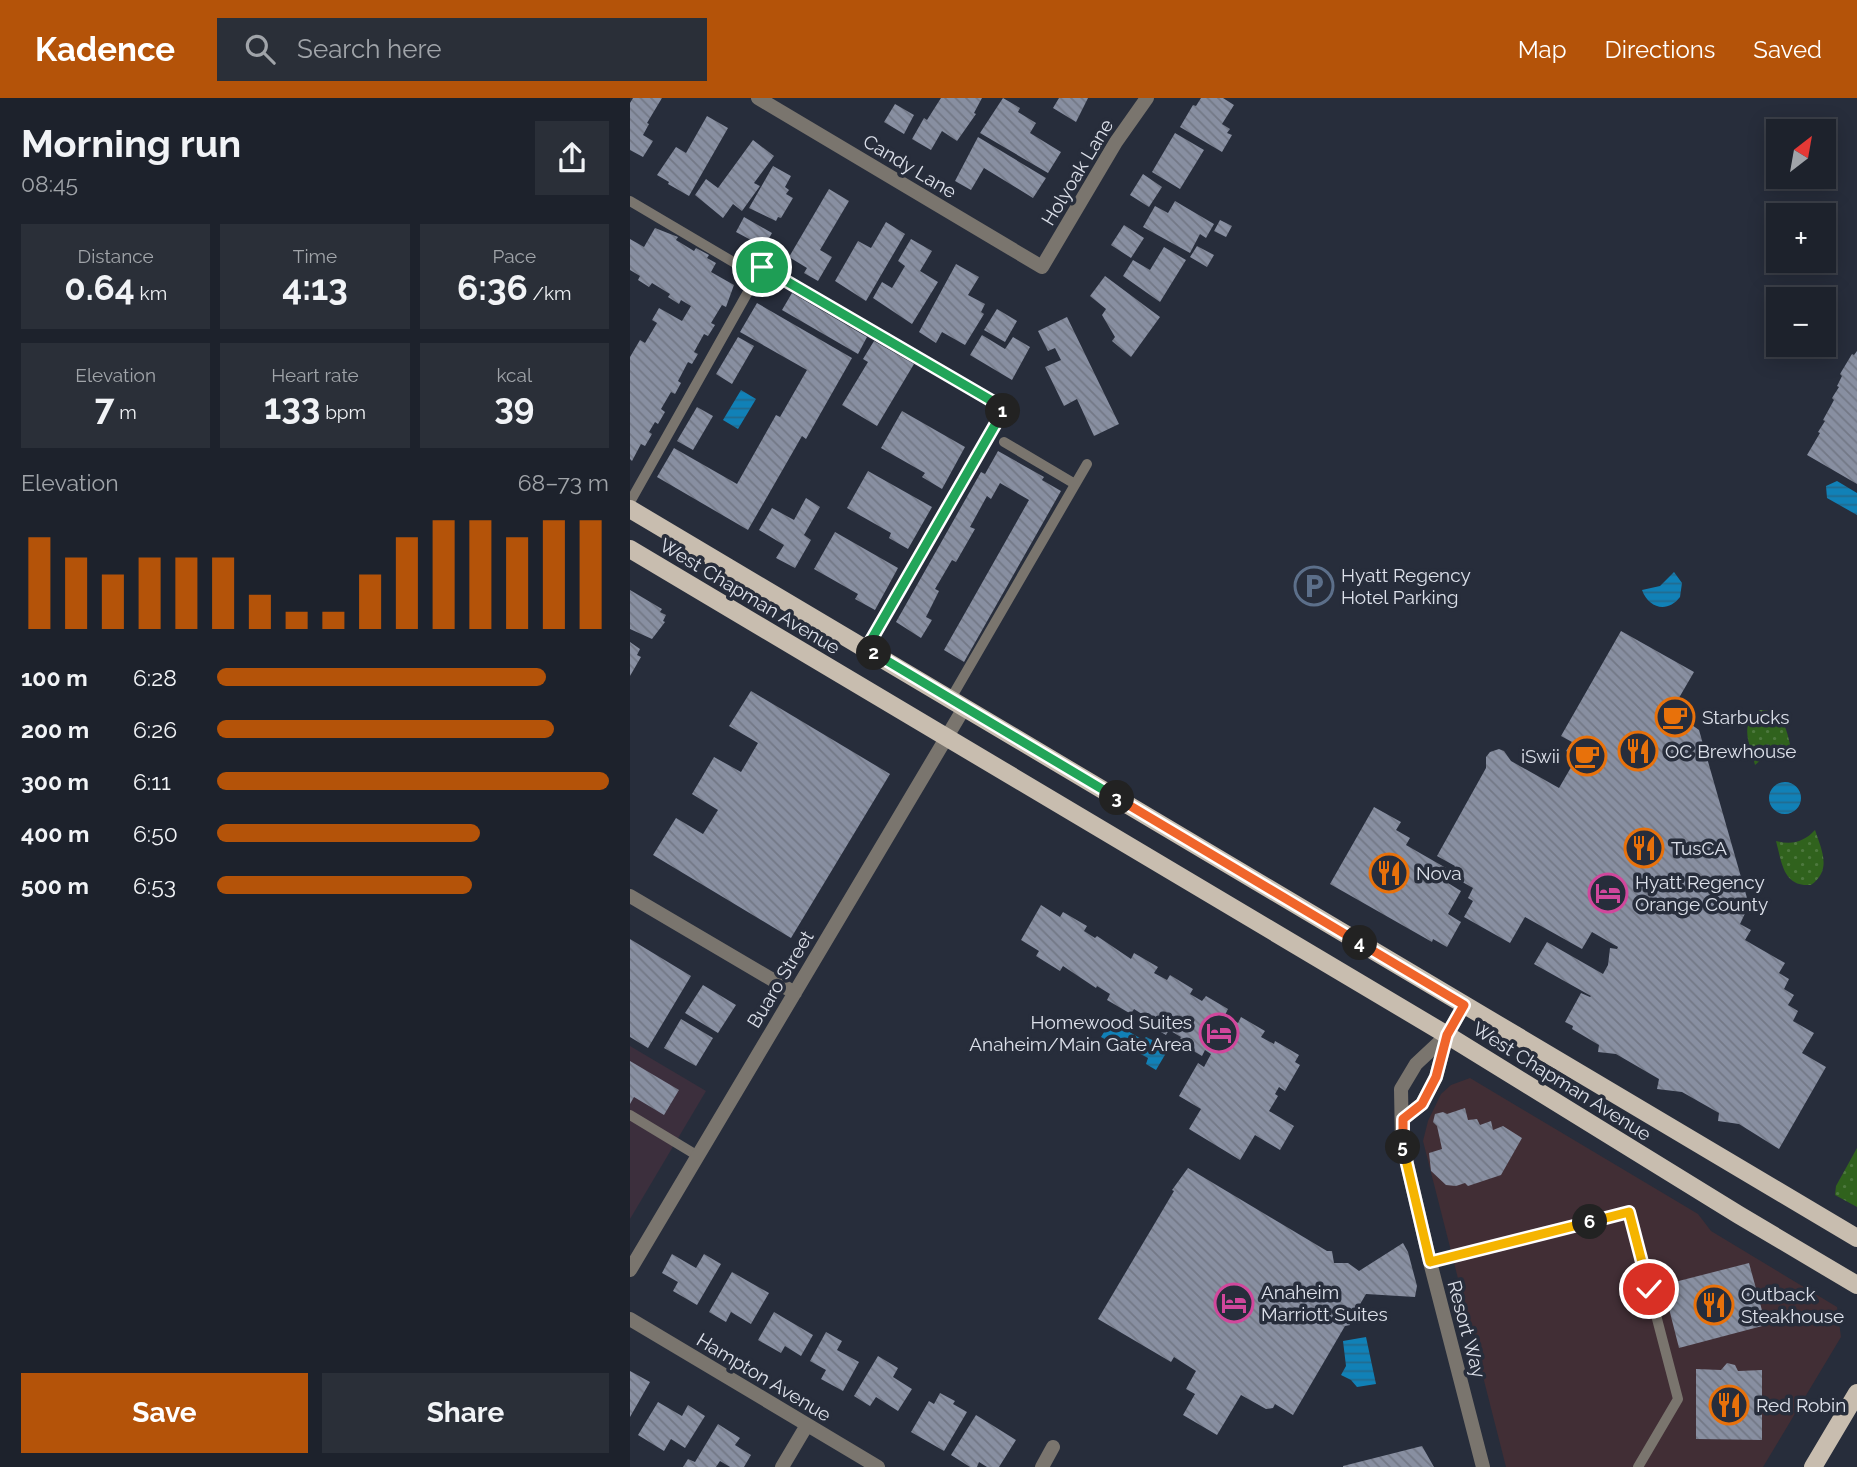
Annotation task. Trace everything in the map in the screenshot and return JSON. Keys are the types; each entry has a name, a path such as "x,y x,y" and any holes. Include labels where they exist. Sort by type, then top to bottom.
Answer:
{"main road":[{"name":"West Chapman Avenue","path":"630,509 1857,1238"},
{"name":"West Chapman Avenue","path":"630,549 1447,1035 1739,1215 1857,1284"},
{"path":"1813,1467 1857,1393"}],"street":[{"name":"Candy Lane","path":"758,98 1042,267"},
{"name":"Holyoak Lane","path":"1042,267 1116,142 1147,98"},
{"name":"Buaro Street","path":"630,1270 946,737 957,704"},
{"path":"630,897 794,993"},
{"name":"Resort Way","path":"1403,1119 1422,1104 1436,1077 1447,1035 1464,1005"},
{"name":"Resort Way","path":"1447,1035 1416,1064 1401,1089 1402,1142 1483,1467"},
{"name":"Hampton Avenue","path":"630,1319 878,1467"},
{"path":"782,1467 807,1425"},
{"path":"1042,1467 1054,1447"}],"lane":[{"path":"630,201 740,267"},
{"path":"630,502 762,267 1004,408 866,649"},
{"path":"1004,442 1075,484"},
{"path":"957,704 1087,464"},
{"path":"630,1115 698,1156"},
{"path":"1430,1262 1629,1212 1678,1399 1638,1467"}],"shaded area":[{"path":"630,1046 706,1091 630,1219"},
{"path":"1470,1078 1698,1214 1711,1231 1837,1307 1841,1337 1763,1467 1506,1467 1423,1141 1428,1121 1441,1094 1451,1085"}],"green space":[{"path":"1760,710 1776,714 1781,719 1793,756 1773,755 1755,765 1747,728 1753,716"},
{"path":"1815,830 1824,860 1823,867 1811,885 1802,885 1789,878 1785,872 1776,841 1797,842"},
{"path":"1857,1148 1857,1207 1835,1195 1836,1186"}],"water":[{"path":"741,390 756,399 738,429 723,420"},
{"path":"1837,481 1857,493 1857,515 1827,498 1826,486"},
{"path":"1674,572 1682,583 1680,597 1665,607 1654,605 1642,590 1660,586"},
{"path":"1785,782 1796,787 1801,798 1796,809 1785,814 1774,809 1769,798 1774,787"},
{"path":"1114,1016 1124,1022 1121,1027 1143,1040 1146,1037 1169,1048 1156,1070 1146,1064 1148,1058 1101,1037"},
{"path":"1366,1337 1376,1384 1357,1387 1341,1375 1346,1366 1343,1341"}],"building":[{"path":"633,98 662,98 643,135 653,141 643,157 630,150 630,103"},
{"path":"941,98 982,98 974,113 976,114 957,141 942,131 931,150 912,139 924,118 927,120"},
{"path":"1003,98 1020,108 1018,112 1036,123 1030,133 1061,152 1048,173 980,133"},
{"path":"1059,98 1088,98 1076,122 1053,108"},
{"path":"1201,98 1223,98 1234,105 1222,124 1230,129 1227,133 1232,135 1222,152 1180,127 1193,105 1196,106"},
{"path":"895,104 914,115 904,134 884,122"},
{"path":"707,116 728,128 689,196 657,175 676,147 686,153"},
{"path":"1175,133 1204,150 1180,189 1152,172"},
{"path":"978,137 1046,178 1033,198 984,168 971,190 955,181"},
{"path":"753,140 774,156 754,183 760,186 742,211 733,204 723,218 695,195 706,179 718,188"},
{"path":"773,166 791,176 785,187 789,190 786,194 793,198 781,218 778,217 776,221 749,208"},
{"path":"1143,174 1162,187 1149,207 1130,195"},
{"path":"829,189 849,201 820,250 832,257 818,281 804,273 807,268 789,257"},
{"path":"1175,201 1214,224 1206,238 1200,234 1190,253 1143,227 1155,206 1168,213"},
{"path":"744,217 772,233 764,247 736,232"},
{"path":"1220,220 1232,226 1226,237 1214,231"},
{"path":"886,222 905,234 866,301 835,281 858,241 871,248"},
{"path":"1124,225 1144,238 1131,258 1111,245"},
{"path":"655,228 678,237 676,240 694,251 696,248 709,255 707,258 716,263 711,272 734,285 726,307 722,305 711,323 715,325 708,336 704,334 694,352 698,354 692,364 688,362 678,381 681,383 675,394 671,392 661,409 665,412 658,424 655,422 645,446 641,444 632,461 630,357 640,340 645,343 657,323 652,320 659,308 682,321 691,306 681,300 679,304 668,297 670,294 652,283 649,287 638,280 640,276 630,270 630,239 644,247"},
{"path":"911,239 932,251 920,271 938,282 912,324 873,298 882,282 892,288 905,266 898,261"},
{"path":"1197,246 1214,255 1207,267 1190,257"},
{"path":"1164,247 1186,260 1160,302 1123,276 1133,260 1150,270"},
{"path":"956,264 979,277 968,295 985,304 981,312 984,314 965,345 942,332 936,343 919,332"},
{"path":"1105,276 1160,317 1131,357 1112,341 1115,337 1102,315 1106,309 1090,296"},
{"path":"792,293 867,337 858,354 782,310"},
{"path":"757,303 852,358 806,439 802,436 748,530 657,477 674,448 737,484 776,415 780,417 807,370 740,332"},
{"path":"997,309 1017,321 1005,342 984,330"},
{"path":"1067,317 1119,424 1094,436 1077,399 1064,406 1045,367 1061,360 1055,348 1048,351 1038,331"},
{"path":"982,335 1005,349 1013,337 1030,347 1012,380 970,355"},
{"path":"738,337 754,346 732,384 716,374"},
{"path":"874,341 914,364 877,426 842,405 868,362 863,359"},
{"path":"1857,351 1857,484 1807,455 1834,400 1832,398 1842,376 1840,374 1852,354"},
{"path":"697,407 713,416 693,450 677,441"},
{"path":"902,411 965,447 942,489 922,477 925,473 881,448"},
{"path":"998,451 1044,477 1042,480 1061,491 964,662 944,650 1029,500 1000,483 991,499 987,496 970,527 975,529 956,562 952,560 935,589 939,591 926,617 932,620 921,638 896,622 981,472 985,474"},
{"path":"868,471 932,507 908,549 889,538 891,533 847,508"},
{"path":"806,498 820,507 804,535 811,540 795,568 776,558 784,545 759,530 772,508 794,520"},
{"path":"835,532 898,568 875,610 855,599 858,594 814,569"},
{"path":"630,590 662,609 660,612 666,615 663,621 665,622 652,639 630,629"},
{"name":"Hyatt Regency Orange County","path":"1621,631 1694,672 1676,703 1687,709 1682,718 1699,730 1749,905 1740,924 1751,930 1745,940 1785,963 1779,973 1789,979 1784,989 1794,995 1788,1005 1798,1011 1793,1021 1814,1033 1802,1053 1826,1067 1779,1149 1739,1124 1718,1121 1719,1113 1682,1092 1657,1089 1659,1079 1616,1054 1598,1052 1599,1045 1565,1022 1581,993 1591,996 1534,964 1547,942 1603,974 1608,965 1610,948 1618,947 1592,932 1582,949 1525,917 1510,943 1464,917 1473,901 1468,898 1473,888 1450,875 1455,866 1437,856 1486,768 1486,757 1490,752 1499,749 1504,751 1511,761 1559,788 1577,757 1566,751 1572,742 1561,736"},
{"path":"630,642 640,649 637,655 641,657 630,676"},
{"path":"751,691 890,774 791,938 653,855 676,818 703,834 718,810 692,794 714,757 741,772 758,743 729,726"},
{"name":"Nova","path":"1374,807 1401,822 1396,830 1410,838 1406,845 1446,868 1440,878 1461,891 1448,914 1461,922 1447,947 1433,939 1432,942 1330,884"},
{"name":"Homewood Suites Anaheim/Main Gate Area","path":"1041,905 1060,917 1063,912 1087,926 1084,931 1095,938 1097,936 1131,959 1134,953 1158,967 1154,973 1167,980 1170,975 1193,989 1190,994 1202,1001 1206,996 1228,1009 1225,1015 1238,1023 1241,1017 1265,1031 1261,1037 1274,1044 1275,1041 1299,1055 1295,1062 1300,1065 1285,1091 1279,1087 1275,1094 1278,1096 1269,1111 1294,1126 1280,1150 1255,1135 1240,1160 1189,1129 1201,1109 1179,1096 1198,1063 1204,1067 1211,1054 1205,1050 1202,1056 1178,1042 1181,1037 1169,1030 1166,1035 1142,1021 1145,1016 1134,1009 1131,1014 1107,1000 1110,994 1097,986 1096,988 1063,966 1060,971 1036,956 1039,951 1021,940"},
{"path":"630,939 691,976 648,1048 630,1037"},
{"path":"703,985 736,1005 718,1033 685,1013"},
{"path":"681,1019 713,1038 696,1066 664,1048"},
{"path":"630,1061 679,1090 664,1115 634,1097 630,1104"},
{"path":"1465,1108 1468,1120 1477,1119 1480,1125 1491,1121 1493,1130 1503,1126 1522,1138 1501,1175 1468,1186 1465,1183 1446,1185 1431,1171 1429,1153 1442,1149 1437,1126 1433,1122 1435,1114 1447,1114"},
{"name":"Anaheim Marriott Suites","path":"1188,1168 1327,1251 1332,1251 1334,1263 1348,1263 1359,1271 1403,1243 1417,1286 1415,1297 1366,1294 1359,1306 1348,1313 1350,1325 1345,1326 1293,1415 1275,1404 1273,1408 1266,1409 1241,1395 1217,1435 1183,1415 1195,1394 1186,1389 1196,1371 1174,1357 1171,1362 1098,1319 1174,1191 1172,1190"},
{"path":"672,1254 696,1268 704,1254 721,1264 697,1305 673,1291 678,1282 662,1273"},
{"name":"Outback Steakhouse","path":"1749,1263 1766,1325 1679,1348 1663,1285"},
{"path":"732,1272 769,1293 751,1324 731,1312 726,1322 709,1312"},
{"path":"774,1312 813,1335 801,1356 785,1346 781,1353 758,1340"},
{"path":"826,1332 842,1341 837,1350 859,1362 843,1391 821,1379 826,1370 810,1361"},
{"path":"878,1356 898,1368 893,1377 912,1389 898,1411 876,1397 870,1406 854,1396"},
{"name":"Red Robin","path":"1727,1363 1735,1365 1738,1371 1762,1370 1762,1440 1696,1439 1696,1369 1721,1370"},
{"path":"630,1371 650,1382 630,1417"},
{"path":"940,1393 967,1412 944,1451 911,1432 929,1401 934,1404"},
{"path":"658,1402 682,1416 688,1405 705,1416 685,1448 671,1439 664,1451 638,1435"},
{"path":"976,1415 1016,1440 999,1467 987,1467 979,1462 977,1467 970,1467 951,1455"},
{"path":"718,1424 740,1438 735,1445 751,1455 744,1467 730,1467 720,1461 716,1467 683,1467 688,1459 695,1462"},
{"path":"1422,1446 1434,1467 1343,1467 1343,1466"}],"place":[{"name":"Hyatt Regency Hotel Parking","path":"1314,586"},
{"name":"Starbucks","path":"1675,717"},
{"name":"OC Brewhouse","path":"1638,751"},
{"name":"iSwii","path":"1587,756"},
{"name":"TusCA","path":"1644,848"},
{"name":"Nova","path":"1389,873"},
{"name":"Hyatt Regency Orange County","path":"1608,893"},
{"name":"Homewood Suites Anaheim/Main Gate Area","path":"1219,1033"},
{"name":"Anaheim Marriott Suites","path":"1234,1303"},
{"name":"Outback Steakhouse","path":"1714,1305"},
{"name":"Red Robin","path":"1729,1405"}],"route":[{"path":"762,267 1004,408 866,649 1464,1005 1447,1035 1436,1077 1422,1104 1403,1119 1402,1142 1430,1262 1629,1212 1649,1289"}]}
